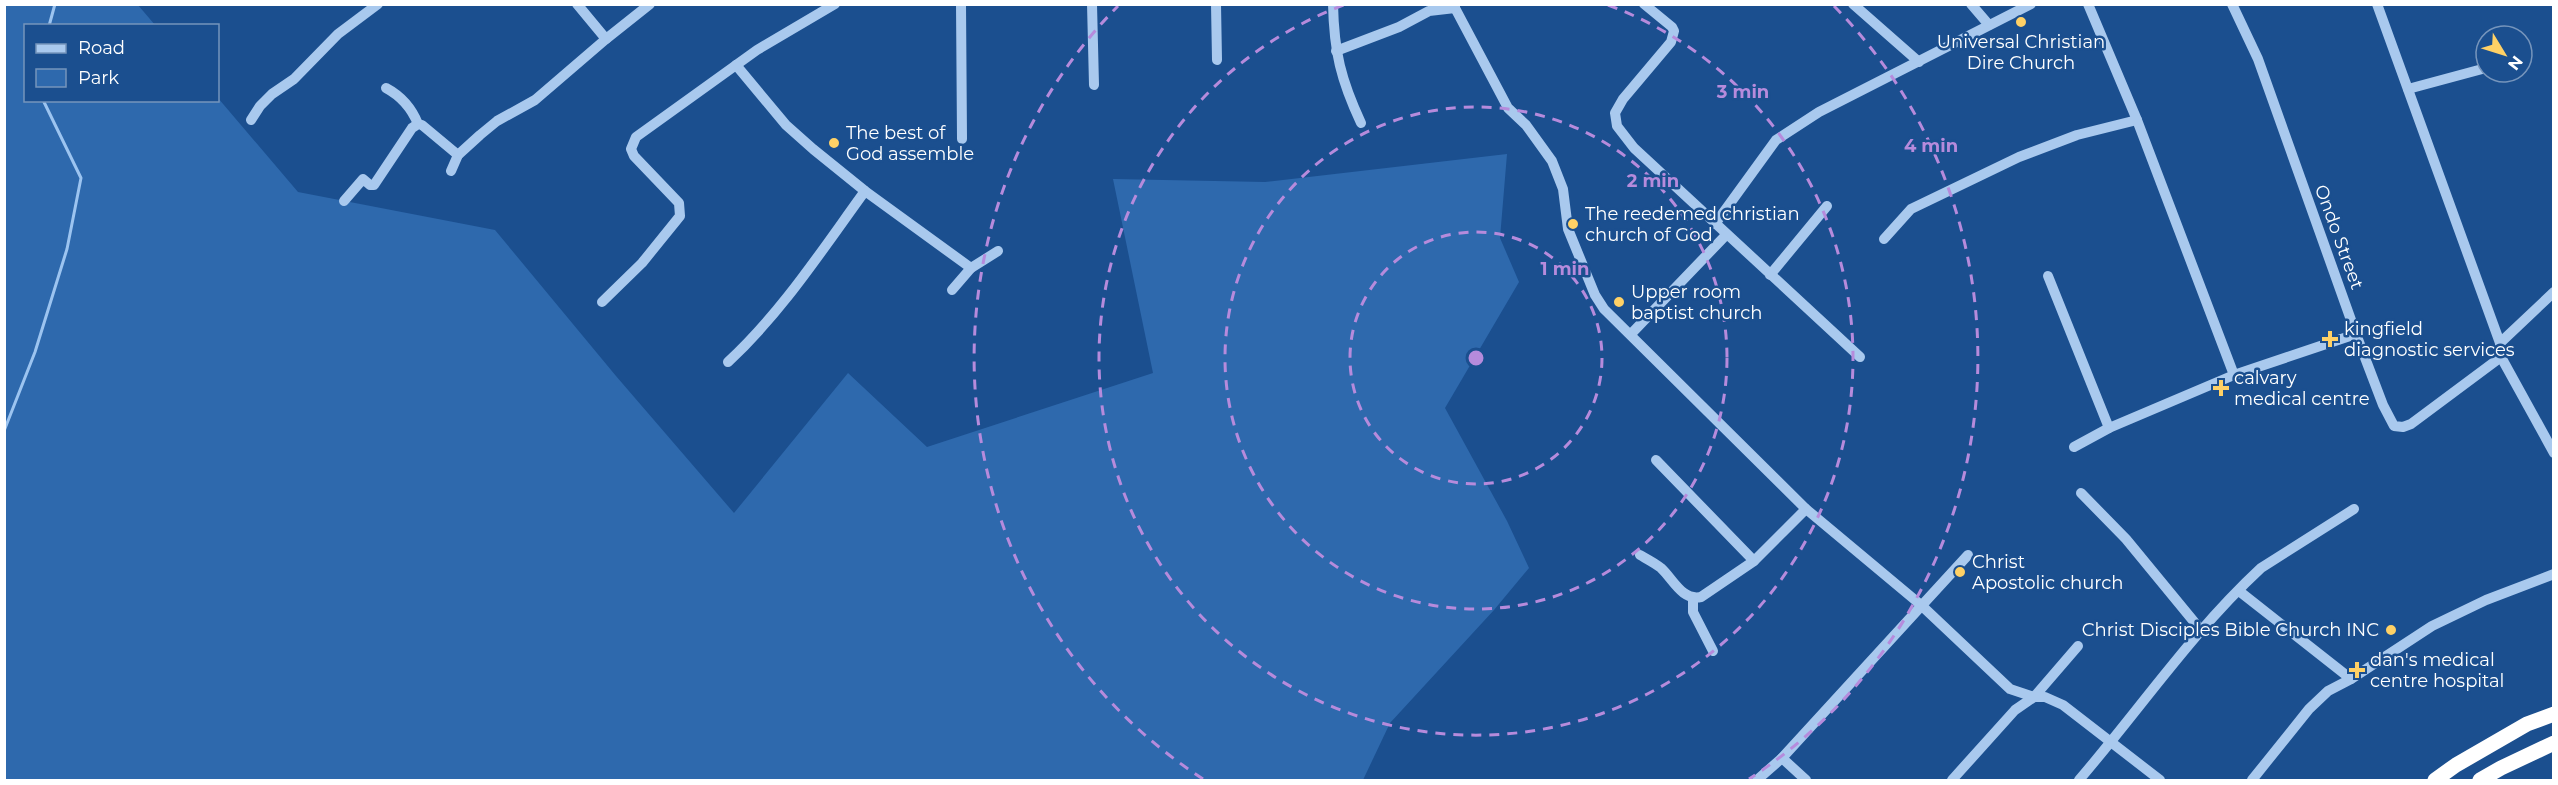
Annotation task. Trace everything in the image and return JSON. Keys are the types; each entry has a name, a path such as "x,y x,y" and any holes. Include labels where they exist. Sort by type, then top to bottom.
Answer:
{"highway":[{"path":"2435,780 2456,765 2527,724 2553,714"},
{"path":"2480,780 2553,743"}],"street":[{"path":"251,120 272,94 294,79 338,34 378,4"},
{"path":"577,4 606,39"},
{"path":"451,171 458,155 497,121 535,100 650,4"},
{"path":"602,302 642,263 680,216 679,203 634,156 633,142 642,132 757,50 835,4"},
{"path":"961,4 962,139"},
{"path":"1092,4 1094,85"},
{"path":"1216,4 1217,60"},
{"path":"1334,4 1336,51 1344,87 1361,123"},
{"path":"1644,4 1672,27 1673,36 1671,42 1623,99 1615,112 1614,119 1622,133 1634,148 1726,235 1860,357"},
{"path":"1853,4 1918,62"},
{"path":"1971,4 1989,25"},
{"path":"1715,224 1776,140 1819,112 2031,4"},
{"path":"2088,4 2137,120 2234,375"},
{"name":"Ondo Street","path":"2232,4 2258,59 2356,334 2394,426 2403,427 2419,418 2501,357"},
{"path":"2377,4 2499,343 2501,357 2553,453"},
{"path":"1336,51 1399,27 1429,11 1455,6 1508,108 1526,124 1552,161 1563,189 1568,229 1595,295 1612,317 1806,509 1921,605 2010,689 2034,697 2045,697 2063,705 2110,744 2160,780"},
{"path":"736,65 786,125 865,191 970,267"},
{"path":"2408,89 2474,71"},
{"path":"386,88 407,105 418,124 458,155"},
{"path":"1884,239 1911,209 2009,162 2077,135 2137,120"},
{"path":"344,201 363,179 370,185 374,185 412,128 418,124"},
{"path":"728,362 756,336 798,284 865,191"},
{"path":"1770,275 1827,206"},
{"path":"1631,334 1726,235"},
{"path":"952,290 970,267 998,251"},
{"path":"2048,276 2109,428"},
{"path":"2499,343 2553,292"},
{"path":"2074,447 2109,428 2234,375 2356,334"},
{"path":"1656,460 1754,561"},
{"path":"2081,493 2126,539 2200,629"},
{"path":"2079,780 2200,629 2261,568 2354,508"},
{"path":"1693,599 1709,592 1754,561 1806,509"},
{"path":"1640,555 1659,566 1685,595 1693,599"},
{"path":"1757,780 1782,758 1968,555"},
{"path":"2252,780 2308,709 2328,691 2351,679 2432,626 2486,600 2553,574"},
{"path":"2239,591 2351,679"},
{"path":"1693,599 1693,612 1713,651"},
{"path":"1952,780 2015,710 2034,697 2078,646"},
{"path":"1782,758 1806,780"}],"green space":[{"path":"5,5 138,5 154,24 24,24 24,102 219,102 219,99 298,192 495,230 734,513 848,373 927,447 1153,373 1113,179 1265,182 1507,154 1500,238 1519,282 1445,408 1507,521 1529,568 1494,610 1390,723 1363,780 5,780"}],"waterway":[{"path":"50,24 55,4"},
{"path":"4,431 35,352 67,249 81,178 44,102"}],"place":[{"name":"Universal Christian Dire Church","path":"2021,22"},
{"name":"The best of God assemble","path":"834,143"},
{"name":"The reedemed christian church of God","path":"1573,224"},
{"name":"Upper room baptist church","path":"1619,302"},
{"name":"kingfield diagnostic services","path":"2330,339"},
{"name":"calvary medical centre","path":"2221,388"},
{"name":"Christ Apostolic church","path":"1960,572"},
{"name":"Christ Disciples Bible Church INC","path":"2391,630"},
{"name":"dan's medical centre hospital","path":"2357,670"}]}
